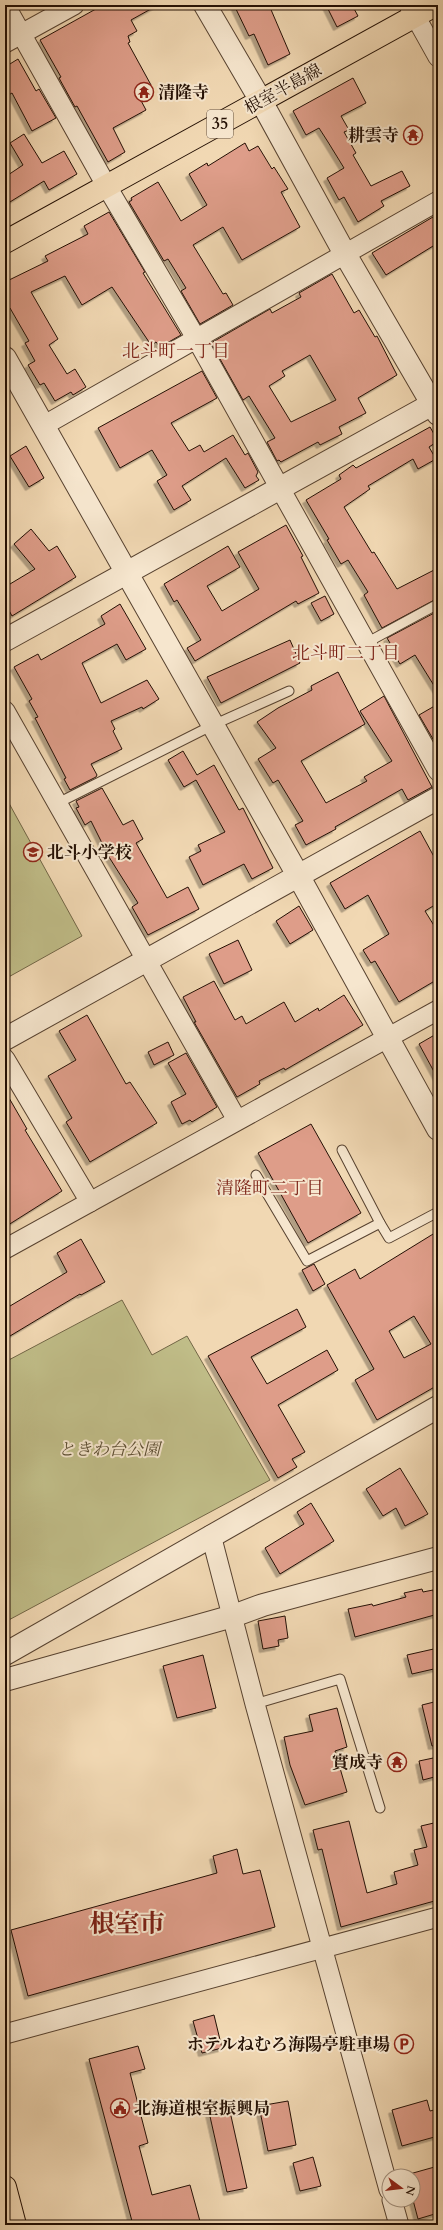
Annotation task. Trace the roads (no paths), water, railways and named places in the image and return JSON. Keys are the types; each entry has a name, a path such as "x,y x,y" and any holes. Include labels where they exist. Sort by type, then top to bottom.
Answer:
{"main road":[{"name":"根室半島線","path":"5,242 261,101 412,10 435,5"},
{"path":"5,2187 15,2225"}],"street":[{"path":"5,5 13,39 106,186 196,338 438,771"},
{"path":"13,39 74,5"},
{"path":"5,640 279,488 436,406 345,254 261,101 206,5"},
{"path":"412,10 438,56"},
{"path":"43,426 438,201"},
{"path":"5,358 299,877 387,1039 438,1128"},
{"path":"5,711 147,958 237,1120"},
{"path":"5,1039 147,958 299,877 438,798"},
{"path":"5,1249 438,1010"},
{"path":"5,1059 90,1202"},
{"path":"5,1654 211,1535 438,1407"},
{"path":"211,1535 321,1948 383,2168"},
{"path":"5,1680 233,1616 263,1605 438,1558"},
{"path":"5,2034 438,1917"},
{"path":"394,2208 399,2225"}],"lane":[{"path":"366,643 438,604"},
{"path":"58,803 212,725 289,691"},
{"path":"342,1150 389,1238 438,1212"},
{"path":"256,1175 307,1261 380,1223"},
{"path":"255,1704 340,1679 380,1808"}],"place":[{"name":"清隆寺","path":"144,92"},
{"name":"耕雲寺","path":"413,135"},
{"name":"北斗小学校","path":"33,852"},
{"name":"實成寺","path":"397,1762"},
{"name":"ホテルねむろ海陽亭駐車場","path":"404,2044"},
{"name":"北海道根室振興局","path":"120,2108"}],"district":[{"name":"北斗町一丁目","path":"176,351"},
{"name":"北斗町二丁目","path":"346,653"},
{"name":"清隆町二丁目","path":"270,1188"},
{"name":"根室市","path":"127,1924"}],"park label":[{"name":"ときわ台公園","path":"109,1449"}]}
